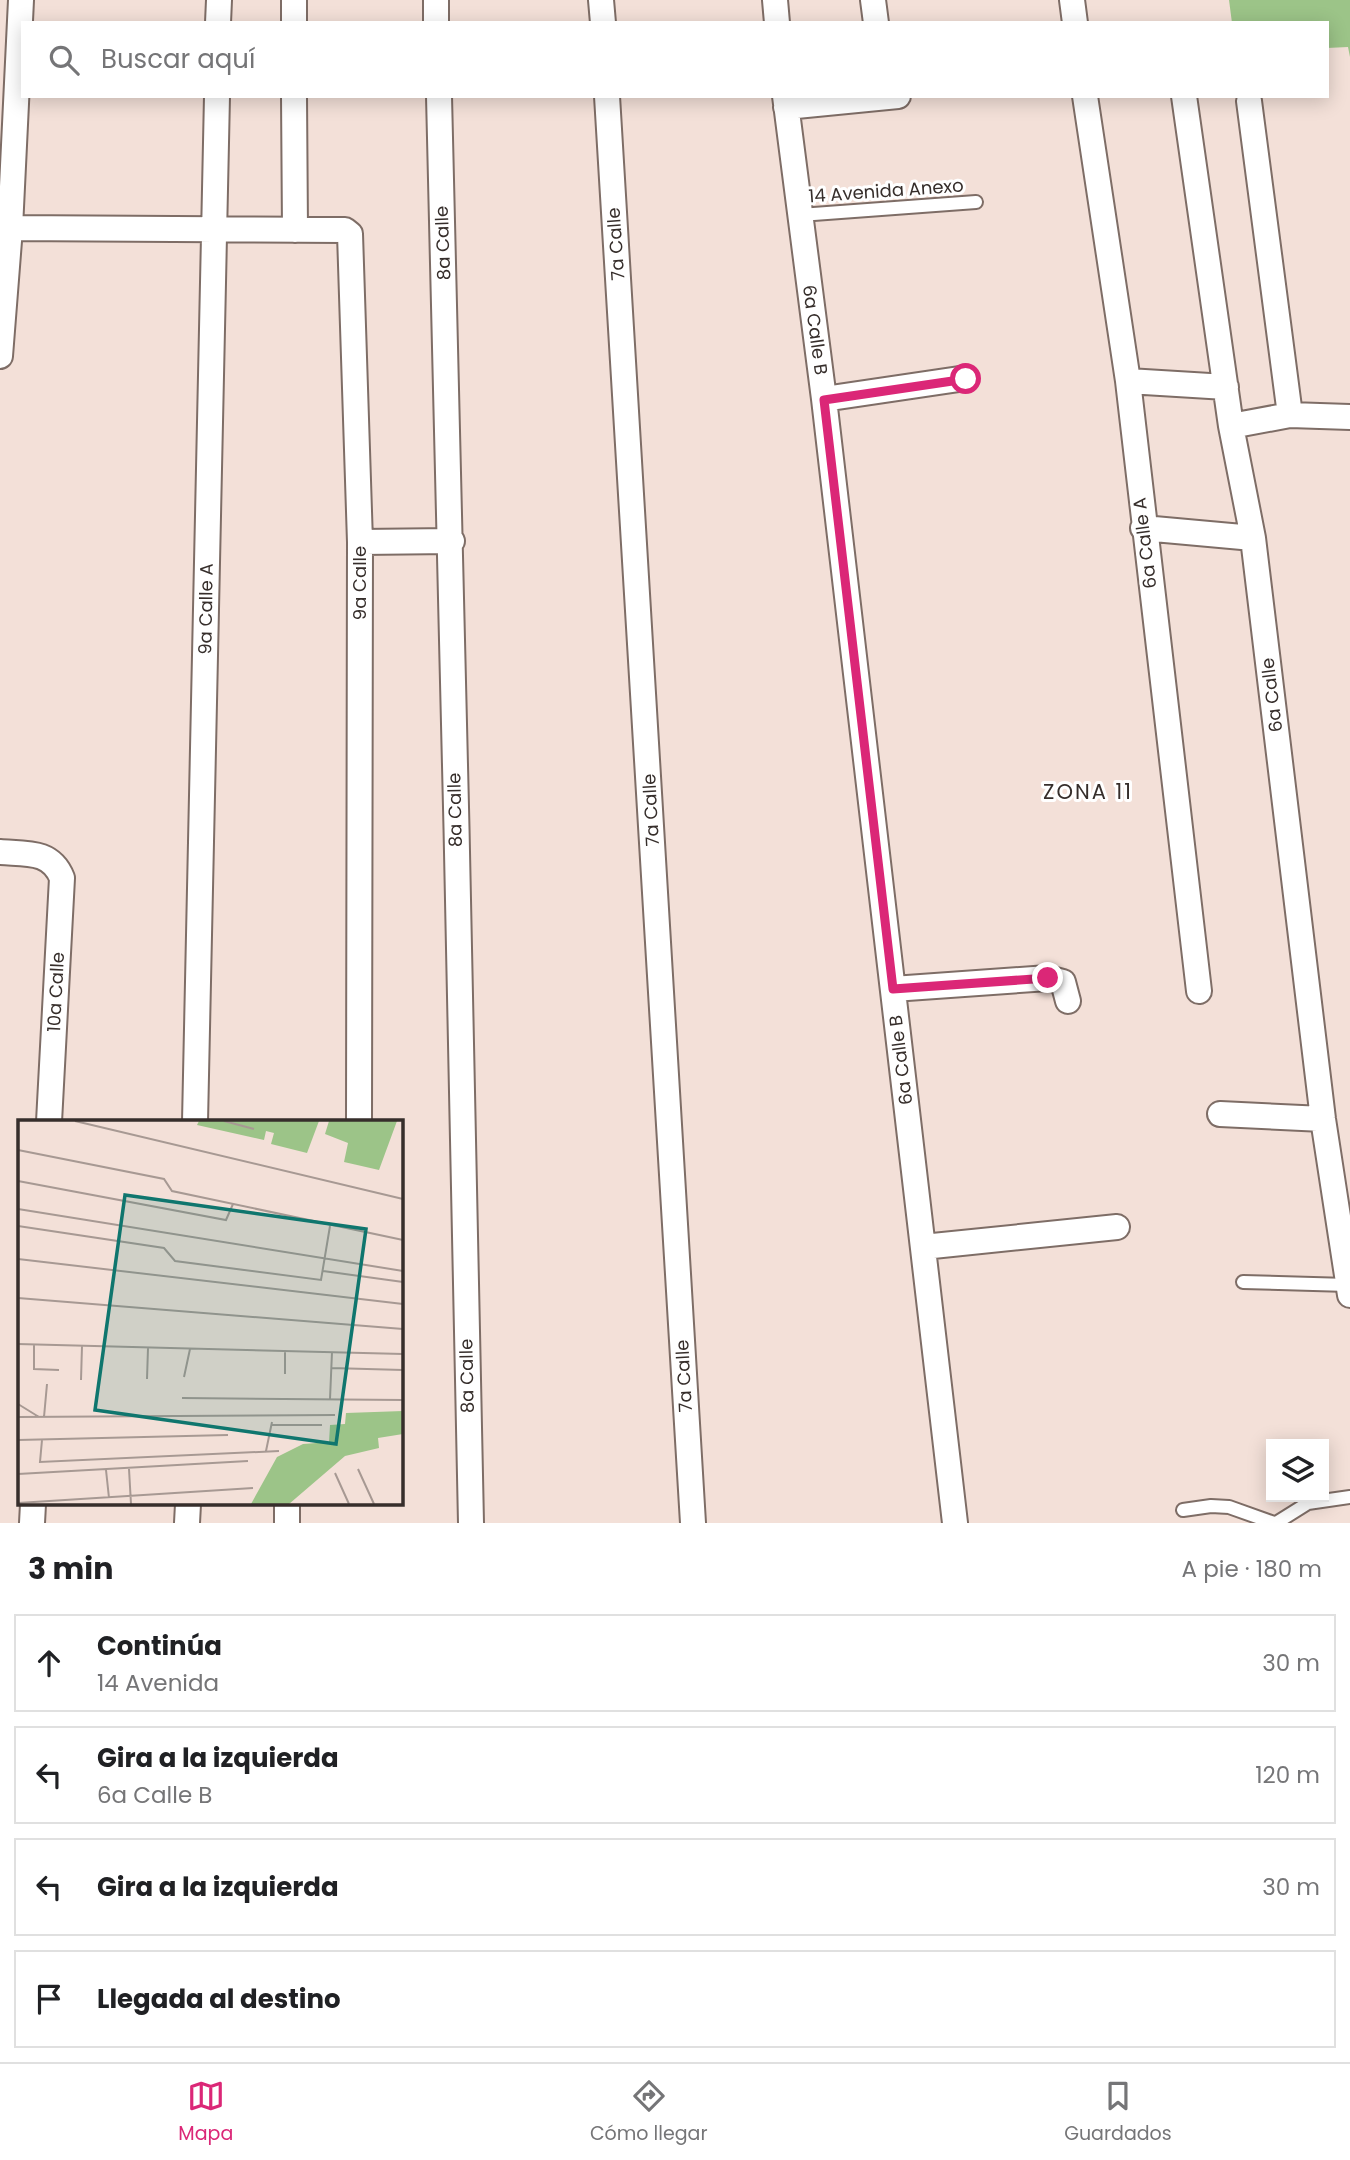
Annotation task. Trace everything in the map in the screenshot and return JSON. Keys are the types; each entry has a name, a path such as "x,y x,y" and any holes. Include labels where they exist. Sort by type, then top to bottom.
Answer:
{"street":[{"path":"0,356 10,228 21,0"},
{"path":"218,21 219,0"},
{"path":"294,0 294,21"},
{"path":"436,0 436,21"},
{"path":"601,0 603,21"},
{"path":"775,0 777,21"},
{"path":"873,0 876,21"},
{"path":"1072,0 1075,21"},
{"name":"9a Calle A","path":"195,1120 217,98"},
{"path":"10,228 295,230 294,98"},
{"name":"8a Calle","path":"439,98 452,541 453,752 471,1523"},
{"name":"7a Calle","path":"607,98 693,1523"},
{"path":"785,102 868,98"},
{"name":"6a Calle A","path":"1085,98 1128,381 1143,528 1199,990"},
{"name":"6a Calle","path":"1184,98 1231,426 1253,538 1324,1119 1349,1290"},
{"name":"6a Calle B","path":"785,102 824,400 955,1523"},
{"path":"1249,102 1290,415"},
{"name":"9a Calle","path":"295,230 345,230 350,234 360,542 359,1120"},
{"path":"824,400 966,379"},
{"path":"1128,381 1226,387"},
{"path":"1231,426 1290,415 1350,417"},
{"path":"1143,528 1253,538"},
{"path":"360,542 452,541"},
{"name":"10a Calle","path":"0,852 46,856 57,864 62,877 49,1120"},
{"path":"893,989 1048,978 1063,982 1068,1001"},
{"path":"1220,1114 1324,1119"},
{"path":"923,1247 1117,1227"}],"lane":[{"name":"14 Avenida Anexo","path":"800,215 976,202"},
{"path":"1243,1282 1349,1290"},
{"path":"1184,1510 1211,1506 1229,1507 1275,1523 1308,1503 1350,1497"}],"green space":[{"path":"1229,0 1350,0 1350,57 1348,47 1329,48 1329,21 1232,21"}],"district":[{"name":"ZONA 11","path":"1088,792"}],"route":[{"path":"966,379 824,400 893,989 1048,978"}]}
